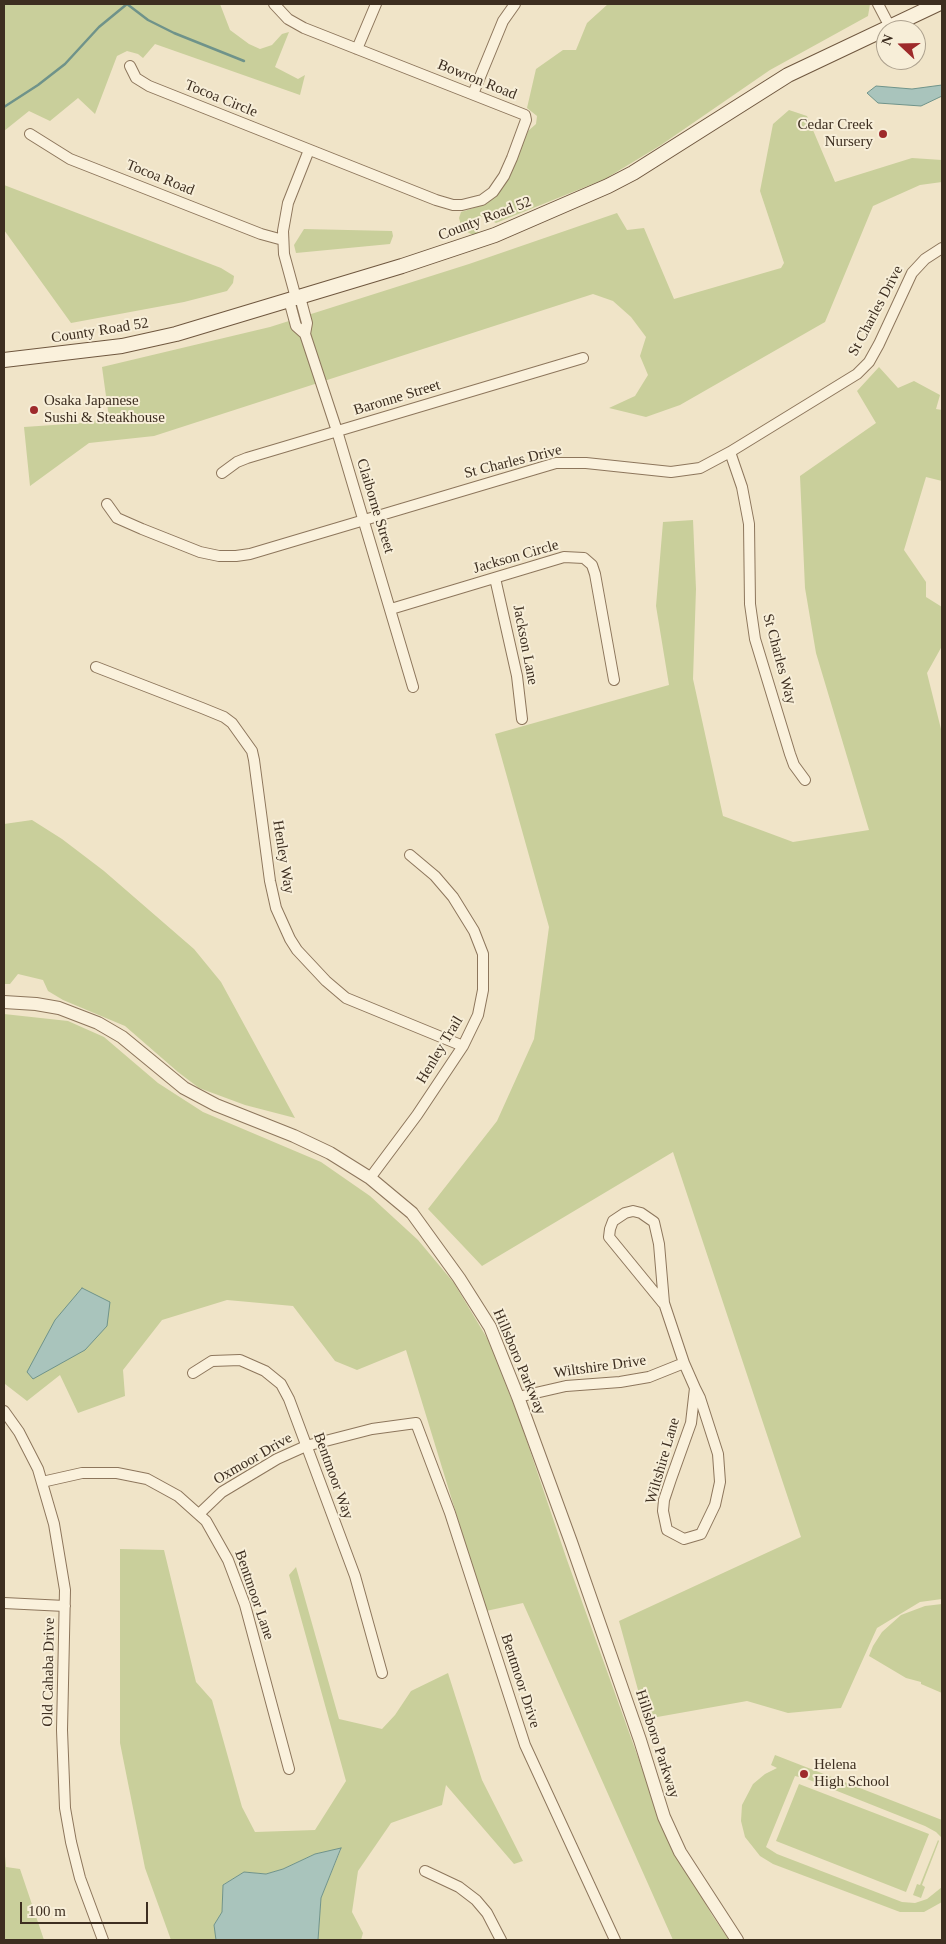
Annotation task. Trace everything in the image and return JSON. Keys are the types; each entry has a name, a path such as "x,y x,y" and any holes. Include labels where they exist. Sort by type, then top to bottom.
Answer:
{"main road":[{"name":"County Road 52","path":"905,20 938,4"},
{"name":"County Road 52","path":"4,360 84,351 149,340 295,299 469,245 608,186 673,149 788,75 876,34"}],"street":[{"name":"Bowron Road","path":"274,4 281,13 296,24 522,113 526,118 512,158 499,185 489,196 462,205 453,205 309,150"},
{"path":"358,49 376,4"},
{"path":"473,94 503,21 515,4"},
{"path":"878,4 886,20"},
{"name":"Tocoa Circle","path":"130,66 136,78 149,86 309,150"},
{"name":"Tocoa Road","path":"30,134 70,159 261,234 283,240"},
{"name":"Claiborne Street","path":"309,150 288,203 284,222 284,254 295,299 296,326 305,334 337,431 362,520 391,609 412,687"},
{"name":"St Charles Drive","path":"107,504 117,518 142,530 200,552 229,557 250,554 556,464 586,463 671,472 700,468 730,452 858,374 869,362 879,344 912,273 924,259 942,248"},
{"name":"Baronne Street","path":"222,473 237,462 247,458 583,358"},
{"name":"St Charles Way","path":"730,452 742,488 749,524 750,604 755,639 790,754 794,765 805,780"},
{"name":"Jackson Circle","path":"391,609 564,557 587,559 592,565 595,574 614,680"},
{"name":"Jackson Lane","path":"495,578 517,676 522,719"},
{"name":"Henley Way","path":"96,667 224,717 232,723 252,751 270,881 276,908 297,950 326,981 346,998 463,1046"},
{"name":"Henley Trail","path":"370,1178 417,1115 463,1046 482,1002 483,954 474,931 453,897 435,876 410,855"},
{"name":"Hillsboro Parkway","path":"4,1002 36,1004 58,1008 98,1023 122,1037 165,1075 194,1094 228,1110 310,1143 370,1178 412,1214 459,1278 490,1327 518,1398 634,1722 664,1817 680,1852 736,1940"},
{"name":"Wiltshire Lane","path":"663,1303 610,1237 613,1221 625,1213 633,1211 641,1213 654,1222 659,1244 664,1303 684,1363 700,1398 716,1446 720,1468 720,1482 715,1505 701,1534 684,1540 667,1530 663,1511 671,1478 691,1423 695,1388"},
{"name":"Bentmoor Way","path":"193,1373 212,1361 240,1360 265,1371 281,1384 289,1399 355,1576 382,1673"},
{"name":"Wiltshire Drive","path":"518,1398 566,1386 620,1382 650,1376 684,1363"},
{"name":"Old Cahaba Drive","path":"4,1411 27,1448 42,1482 54,1524 62,1567 65,1606 62,1730 65,1808 80,1878 103,1940"},
{"name":"Oxmoor Drive","path":"199,1514 222,1492 277,1459 306,1446 372,1429 416,1423"},
{"name":"Bentmoor Drive","path":"416,1423 450,1513 525,1745 615,1940"},
{"name":"Bentmoor Lane","path":"42,1482 82,1473 117,1473 147,1479 178,1496 206,1521 228,1560 245,1605 288,1769"},
{"path":"4,1603 65,1606"},
{"path":"425,1871 459,1887 476,1900 487,1913 501,1940"}],"green space":[{"path":"4,4 220,4 230,30 249,44 260,49 272,45 282,34 289,32 275,67 298,79 305,75 300,95 155,44 143,58 138,54 127,51 117,56 95,114 78,98 50,121 29,111 4,131"},
{"path":"608,4 870,4 868,16 770,70 661,145 605,179 496,223 485,217 478,216 478,234 471,234 462,229 459,218 461,212 480,206 491,198 509,178 528,131 536,124 537,116 527,108 536,69 563,50 576,50 587,23"},
{"path":"789,110 807,116 835,182 912,158 942,160 942,182 920,185 873,206 825,322 680,405 646,417 609,408 635,396 648,375 640,356 646,337 631,317 613,301 593,294 154,436 89,443 30,486 24,427 83,423 109,418 102,367 270,327 469,264 617,213 627,230 644,228 674,299 781,268 784,263 760,191 773,124"},
{"path":"4,185 221,268 234,276 233,283 227,291 184,302 71,323 4,230"},
{"path":"304,229 392,231 393,236 390,244 296,253 294,245"},
{"path":"879,367 898,388 914,381 940,395 936,409 942,410 942,481 926,477 904,550 926,582 926,597 942,607 942,646 927,673 942,733 942,1599 920,1602 877,1628 841,1708 788,1713 747,1701 646,1719 619,1621 801,1537 673,1152 482,1266 428,1209 497,1121 534,1039 549,927 495,734 669,685 656,606 663,522 693,520 696,589 693,679 723,816 793,842 869,830 816,653 805,588 800,476 876,423 857,391"},
{"path":"32,820 62,839 104,871 194,949 221,982 295,1118 245,1105 199,1088 125,1026 63,1000 48,991 43,980 18,974 10,984 4,984 4,824"},
{"path":"4,1014 68,1021 104,1037 158,1083 203,1112 321,1162 370,1196 418,1240 454,1283 490,1343 520,1421 567,1560 666,1835 712,1915 729,1940 673,1940 523,1603 486,1611 406,1350 357,1370 335,1361 293,1306 227,1300 162,1320 123,1370 125,1396 78,1413 60,1375 27,1401 5,1384"},
{"path":"120,1549 164,1550 196,1682 212,1700 242,1807 255,1832 315,1830 346,1781 289,1575 296,1567 339,1719 382,1729 395,1715 411,1691 448,1673 482,1780 523,1861 514,1864 446,1785 442,1805 391,1823 358,1871 352,1912 363,1933 361,1940 318,1940 321,1898 341,1849 315,1854 283,1869 266,1874 244,1872 223,1885 222,1912 214,1925 216,1940 171,1940 145,1868 120,1743"},
{"path":"942,1604 942,1693 921,1684 921,1682 906,1678 869,1656 882,1632 901,1615 925,1606"},
{"path":"775,1755 942,1820 942,1838 925,1826 807,1779 795,1776 766,1847 777,1854 902,1902 915,1903 927,1899 942,1887 942,1902 924,1912 900,1912 773,1864 760,1856 745,1837 741,1821 742,1805 753,1784 765,1774 777,1768 771,1765"},
{"path":"799,1784 929,1834 906,1892 776,1841"},
{"path":"938,1840 922,1885 925,1887 921,1898 913,1895 917,1884 920,1885"},
{"path":"4,1845 6,1867 20,1869 44,1940 4,1940"}],"water":[{"path":"942,85 942,96 921,106 878,103 867,93 876,86 912,89"},
{"path":"82,1288 110,1302 107,1326 85,1350 33,1379 27,1372 55,1320"},
{"path":"341,1848 321,1898 318,1940 216,1940 214,1925 222,1912 223,1885 244,1872 266,1874 283,1869 315,1854"}],"waterway":[{"path":"127,4 148,20 174,33 244,61"},
{"path":"4,107 38,85 65,64 99,27 127,4"}],"place":[{"name":"Cedar Creek Nursery","path":"883,134"},
{"name":"Osaka Japanese Sushi & Steakhouse","path":"34,410"},
{"name":"Helena High School","path":"804,1774"}]}
